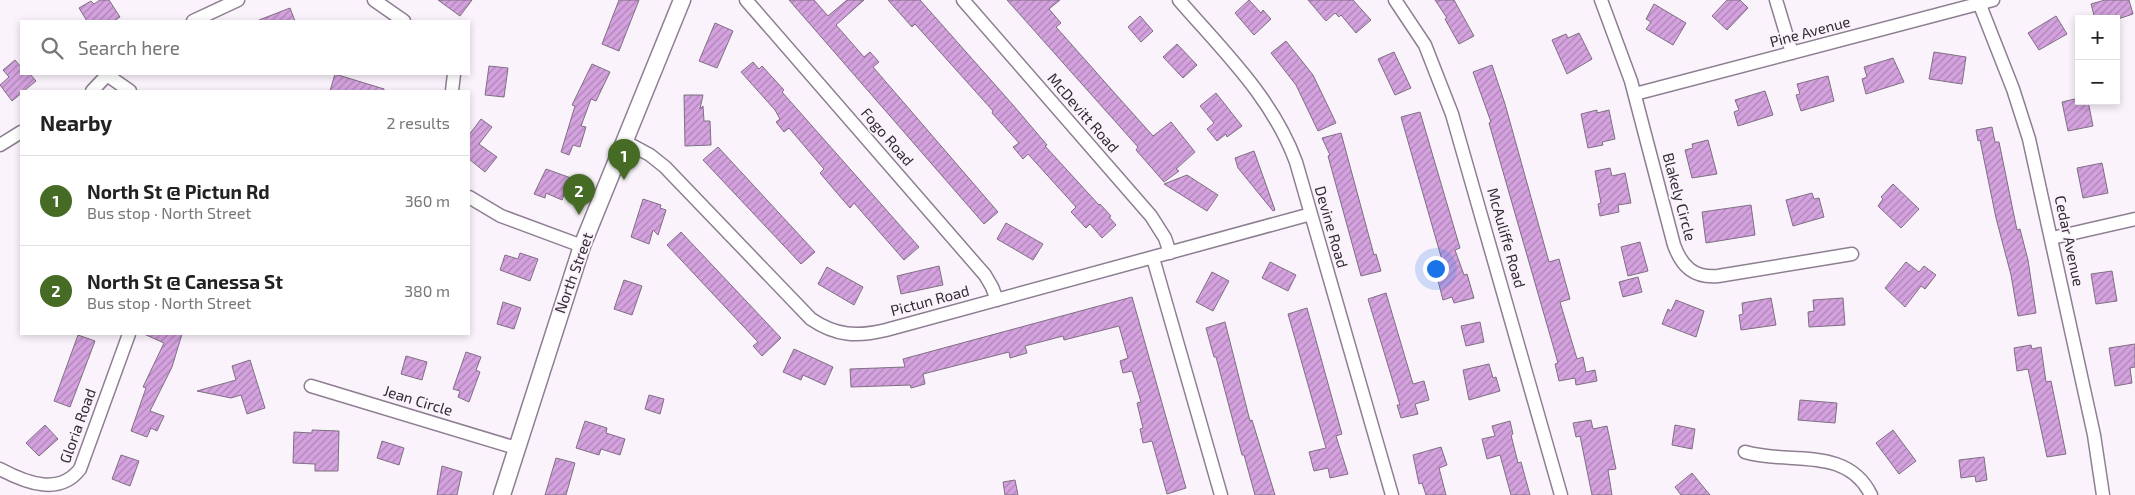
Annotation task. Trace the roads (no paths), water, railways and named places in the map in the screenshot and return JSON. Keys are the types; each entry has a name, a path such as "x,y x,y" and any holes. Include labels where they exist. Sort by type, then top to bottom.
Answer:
{"main road":[{"name":"North Street","path":"502,495 582,246 682,0"}],"street":[{"path":"195,20 238,0"},
{"path":"374,0 403,20"},
{"name":"Fogo Road","path":"746,0 985,275 997,300"},
{"name":"McDevitt Road","path":"963,0 1151,216 1165,238 1170,253"},
{"name":"Devine Road","path":"1179,0 1269,105 1292,151 1392,495"},
{"name":"McAuliffe Road","path":"1395,0 1425,45 1452,114 1561,495"},
{"name":"Blakely Circle","path":"1601,0 1634,94 1674,245 1681,261 1692,272 1701,275 1718,276 1852,254"},
{"path":"1776,0 1792,53"},
{"name":"Pine Avenue","path":"1634,94 1979,2 1993,0"},
{"name":"Cedar Avenue","path":"1979,2 2024,119 2052,238 2094,435 2103,495"},
{"path":"93,90 107,75"},
{"path":"109,75 129,90"},
{"path":"452,90 454,75"},
{"path":"0,145 20,133"},
{"name":"Pictun Road","path":"624,141 650,155 665,167 803,312 828,330 846,335 864,335 1311,214"},
{"path":"470,198 502,216 582,246"},
{"path":"2052,238 2135,219"},
{"path":"1153,258 1221,495"},
{"name":"Gloria Road","path":"0,469 38,490 60,489 73,482 80,469 129,335"},
{"name":"Jean Circle","path":"311,386 516,448"},
{"path":"1745,452 1776,459 1828,461 1853,472 1871,495"}],"place":[{"name":"North St @ Pictun Rd","path":"624,180"},
{"name":"North St @ Canessa St","path":"579,215"}]}
